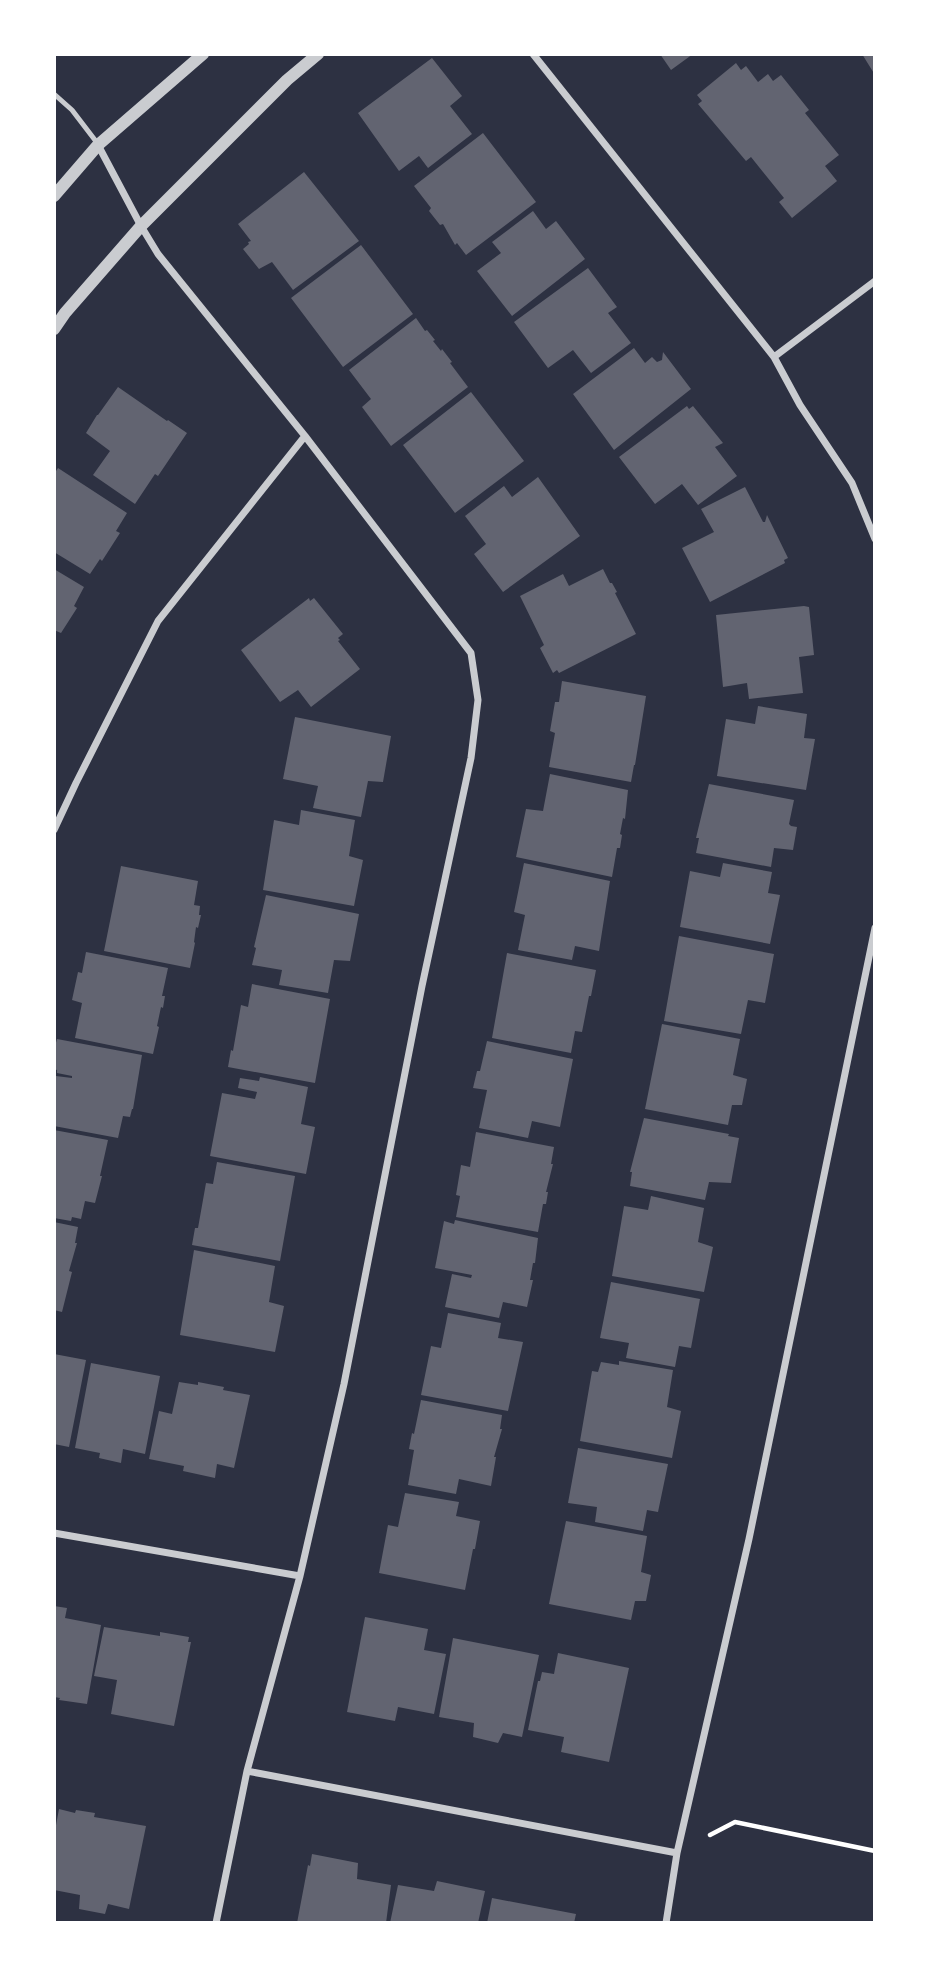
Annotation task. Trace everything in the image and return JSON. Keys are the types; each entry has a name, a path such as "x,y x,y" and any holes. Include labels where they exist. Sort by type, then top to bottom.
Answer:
{"street":[{"path":"54,196 98,145 203,54"},
{"path":"54,328 141,226 287,80 318,54"},
{"path":"533,54 774,357 800,404 852,483 875,539"},
{"path":"98,145 141,226 170,270 305,436 471,653 478,700 471,758 422,986 344,1384 300,1576 247,1771 216,1923"},
{"path":"774,357 875,281"},
{"path":"54,830 158,621 305,436"},
{"path":"666,1923 677,1853 749,1539 875,928"},
{"path":"54,1533 300,1576"},
{"path":"247,1771 677,1853"}],"lane":[{"path":"54,94 72,110 98,145"}],"path":[{"path":"677,1853 735,1822 875,1851"}],"building":[{"path":"660,54 693,54 671,70"},
{"path":"862,54 875,54 875,75"},
{"path":"432,58 462,96 450,106 472,134 428,168 419,156 399,171 358,113"},
{"path":"736,63 741,70 746,66 758,82 768,74 773,81 781,75 809,110 805,113 839,155 825,166 837,181 792,218 779,202 784,198 751,157 746,161 698,104 702,101 697,95"},
{"path":"483,133 536,202 466,255 457,243 455,245 443,224 440,225 429,211 431,208 414,186"},
{"path":"304,172 359,241 293,290 272,262 259,269 243,249 251,241 238,224"},
{"path":"533,211 546,229 556,221 585,259 512,316 477,271 501,253 492,242"},
{"path":"361,245 413,314 343,367 291,298"},
{"path":"588,268 617,307 608,313 631,343 591,373 573,350 548,368 514,322"},
{"path":"416,318 452,362 450,363 468,387 391,446 362,407 371,399 349,370"},
{"path":"634,348 645,363 652,357 657,362 662,360 663,352 691,389 614,450 573,394"},
{"path":"118,387 187,433 135,504 93,475 110,451 86,433"},
{"path":"471,392 524,461 455,513 403,445"},
{"path":"687,406 689,409 693,406 723,443 715,447 737,476 698,505 682,484 655,504 619,457"},
{"path":"58,468 127,513 116,531 120,533 90,574 54,552 54,474"},
{"path":"538,477 580,536 503,592 474,554 486,544 465,516 504,486 512,497"},
{"path":"745,487 763,522 767,515 788,558 784,560 785,563 710,602 682,548 714,532 701,509"},
{"path":"54,569 84,587 74,606 77,608 61,633 54,630"},
{"path":"603,569 636,634 559,673 557,670 553,673 540,648 544,645 520,596 563,574 569,586"},
{"path":"309,598 310,601 314,598 343,634 338,641 360,669 311,707 298,690 280,702 241,650"},
{"path":"809,607 814,655 799,657 803,693 749,699 747,683 723,687 716,615"},
{"path":"562,681 646,696 631,782 549,767 555,733 550,731"},
{"path":"758,706 807,714 804,738 815,739 806,790 717,776 726,719 755,724"},
{"path":"295,717 391,736 383,782 368,781 361,817 313,808 318,786 283,779"},
{"path":"550,774 628,790 620,848 617,848 612,877 516,857 526,809 543,811"},
{"path":"709,784 794,800 789,824 797,827 793,850 774,848 771,867 696,853 699,838 696,838"},
{"path":"301,810 355,820 349,856 363,860 354,906 263,890 274,820 299,825"},
{"path":"524,863 610,881 599,951 575,946 572,960 518,950 525,915 514,912"},
{"path":"723,863 772,872 768,893 780,895 770,944 680,927 690,871 720,877"},
{"path":"121,866 198,881 194,905 200,906 201,915 198,928 196,927 190,968 104,951"},
{"path":"266,895 359,914 350,961 334,960 328,993 279,985 282,970 252,965"},
{"path":"679,936 774,954 765,1003 748,1000 741,1034 664,1021"},
{"path":"86,952 168,968 153,1054 75,1038 82,1003 72,1000"},
{"path":"507,953 596,970 582,1032 575,1031 571,1053 492,1038"},
{"path":"252,984 330,999 315,1083 228,1067 241,1005 248,1007"},
{"path":"662,1024 740,1039 733,1075 747,1079 742,1105 732,1105 728,1125 645,1109"},
{"path":"57,1039 142,1055 133,1109 130,1117 123,1116 118,1138 54,1126 56,1076 72,1078 57,1073 54,1069"},
{"path":"487,1041 573,1059 560,1127 532,1121 528,1138 479,1128 487,1090 473,1088"},
{"path":"260,1077 308,1087 301,1124 315,1127 306,1174 210,1156 222,1093 255,1099 257,1092 238,1088 240,1078 259,1081"},
{"path":"644,1118 739,1138 731,1183 709,1182 705,1200 630,1186 630,1172"},
{"path":"54,1130 108,1140 95,1203 85,1201 81,1219 72,1217 71,1221 54,1218"},
{"path":"476,1132 554,1147 546,1204 543,1204 538,1232 456,1217 460,1196 456,1195 461,1165 470,1167"},
{"path":"217,1162 295,1176 280,1261 192,1245 195,1228 198,1228 206,1183 213,1184"},
{"path":"651,1196 704,1208 698,1242 713,1247 704,1292 612,1276 624,1206 648,1210"},
{"path":"455,1220 538,1238 527,1307 503,1302 499,1318 445,1307 452,1274 471,1278 472,1275 435,1268 444,1221 454,1224"},
{"path":"54,1222 78,1227 77,1243 69,1271 72,1272 62,1312 54,1310"},
{"path":"194,1250 275,1266 269,1302 284,1306 275,1352 180,1335"},
{"path":"611,1282 700,1299 691,1348 679,1346 675,1367 626,1358 629,1343 600,1338"},
{"path":"448,1313 501,1323 498,1338 523,1342 508,1411 421,1395 431,1346 441,1348"},
{"path":"54,1354 86,1360 69,1447 54,1444"},
{"path":"619,1361 673,1370 667,1407 681,1411 672,1458 580,1441 592,1371 598,1372 601,1362 619,1365"},
{"path":"91,1363 160,1376 145,1454 123,1449 121,1463 99,1458 100,1453 75,1448"},
{"path":"179,1382 198,1385 198,1382 250,1395 234,1468 217,1464 215,1478 183,1471 184,1466 149,1459 159,1411 172,1414"},
{"path":"421,1400 502,1415 502,1429 494,1457 491,1486 459,1479 456,1494 408,1485 414,1450 409,1449"},
{"path":"578,1448 668,1464 658,1512 647,1510 643,1531 595,1522 597,1507 568,1503"},
{"path":"405,1493 459,1502 456,1516 480,1521 465,1590 379,1573 388,1525 398,1527"},
{"path":"566,1521 647,1536 641,1572 651,1575 646,1601 635,1601 631,1620 549,1604"},
{"path":"54,1606 67,1608 65,1618 101,1625 87,1704 54,1697"},
{"path":"365,1617 428,1629 424,1650 446,1654 434,1714 398,1707 395,1721 347,1712"},
{"path":"104,1627 160,1636 160,1632 189,1637 188,1642 191,1642 174,1726 111,1714 117,1680 94,1676"},
{"path":"453,1638 539,1655 522,1737 503,1733 498,1743 473,1737 474,1723 439,1717"},
{"path":"558,1653 629,1668 609,1762 561,1752 564,1737 528,1730 538,1681 542,1672 554,1674"},
{"path":"59,1809 75,1813 76,1810 95,1813 94,1817 146,1826 129,1909 108,1904 105,1914 79,1909 80,1895 54,1890 54,1836"},
{"path":"312,1854 358,1863 357,1879 391,1885 386,1923 297,1923"},
{"path":"437,1881 485,1891 478,1923 390,1923 398,1885 434,1891"},
{"path":"492,1898 576,1914 574,1923 487,1923"}]}
